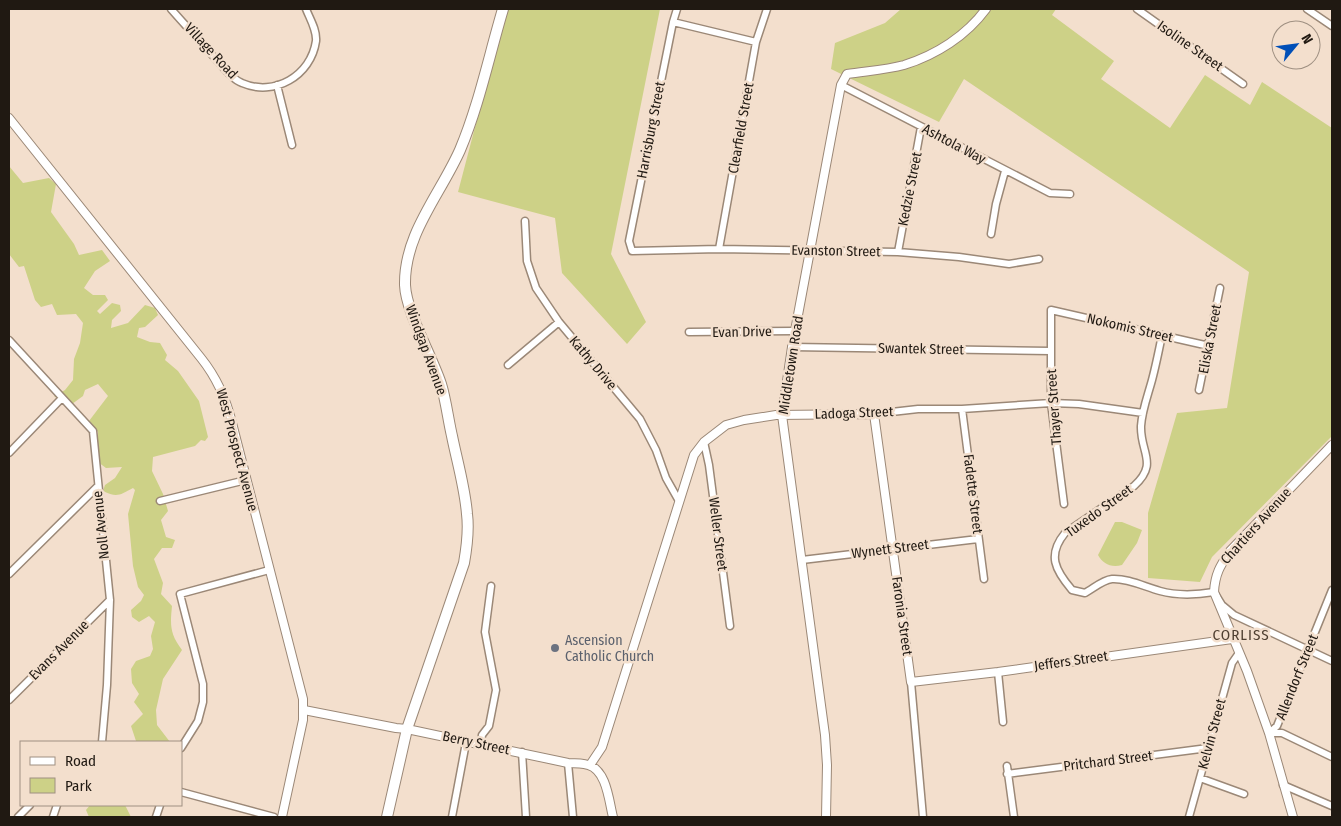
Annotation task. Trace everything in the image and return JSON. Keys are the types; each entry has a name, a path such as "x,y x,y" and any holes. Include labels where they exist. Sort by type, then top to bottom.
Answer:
{"main road":[{"name":"Windgap Avenue","path":"387,817 408,728 464,563 468,536 467,513 441,385 412,312 405,288 406,265 409,249 419,226 446,179 460,148 473,112 503,9"}],"street":[{"name":"Village Road","path":"171,9 226,70 241,83 266,89 292,80 310,61 316,40 314,26 306,9"},
{"name":"Harrisburg Street","path":"632,251 629,241 677,9"},
{"name":"Clearfield Street","path":"719,249 756,42 767,9"},
{"path":"840,84 847,74 903,65 934,53 970,27 986,9"},
{"name":"Isoline Street","path":"1137,9 1244,84"},
{"path":"1307,9 1332,26"},
{"path":"673,22 756,42"},
{"name":"Ashtola Way","path":"840,84 1050,193 1070,194"},
{"name":"Middletown Road","path":"826,817 827,765 824,735 782,415 792,347 840,84"},
{"path":"277,85 292,145"},
{"name":"West Prospect Avenue","path":"9,118 218,381 228,407 303,699 304,710 282,817"},
{"name":"Kedzie Street","path":"898,252 921,127"},
{"path":"991,234 996,204 1005,170"},
{"name":"Kathy Drive","path":"525,221 527,260 536,288 559,322 640,419 679,501"},
{"name":"Evanston Street","path":"632,251 719,249 898,252 959,257 1009,264 1039,259"},
{"name":"Eliska Street","path":"1199,390 1220,288"},
{"name":"Nokomis Street","path":"1051,310 1209,346"},
{"name":"Thayer Street","path":"1051,310 1051,404 1064,504"},
{"path":"508,365 559,322"},
{"name":"Evan Drive","path":"689,332 795,331"},
{"name":"Tuxedo Street","path":"1162,335 1141,427 1147,462 1146,472 1143,478 1134,486 1066,533 1058,542 1054,555 1055,565 1072,590 1085,594 1102,582 1111,579 1163,592 1191,595 1214,592"},
{"name":"Noll Avenue","path":"9,340 92,431 110,600 107,685 102,741"},
{"name":"Swantek Street","path":"792,347 1050,352"},
{"path":"9,452 62,398"},
{"name":"Ladoga Street","path":"590,765 602,747 694,455 704,442 726,425 744,420 782,415 874,414 918,409 962,409 1051,404 1079,404 1143,413"},
{"name":"Fadette Street","path":"962,409 984,578"},
{"name":"Faronia Street","path":"874,414 910,682 922,817"},
{"name":"Weller Street","path":"704,442 730,626"},
{"name":"Chartiers Avenue","path":"1214,592 1214,582 1218,568 1230,551 1332,445"},
{"path":"160,501 246,480"},
{"path":"9,574 97,487"},
{"name":"Wynett Street","path":"802,560 978,539"},
{"path":"182,746 198,721 203,702 203,684 180,594 269,570"},
{"path":"481,744 482,735 489,726 496,690 485,632 491,586"},
{"name":"Allendorf Street","path":"1269,732 1277,726 1332,590"},
{"path":"1214,592 1269,732 1293,817"},
{"path":"1214,592 1222,605 1234,615 1332,661"},
{"name":"Evans Avenue","path":"9,700 110,600"},
{"name":"Jeffers Street","path":"910,682 998,672 1232,639"},
{"name":"Kelvin Street","path":"1190,817 1232,663 1239,652"},
{"path":"998,672 1003,722"},
{"name":"Berry Street","path":"304,710 396,728 408,728 590,765"},
{"path":"1269,732 1282,733 1332,757"},
{"path":"452,817 465,740"},
{"name":"Pritchard Street","path":"1007,774 1208,748"},
{"path":"522,752 526,817"},
{"path":"568,762 573,817"},
{"path":"590,765 599,772 603,779 613,817"},
{"path":"1007,766 1014,817"},
{"path":"1200,778 1244,794"},
{"path":"1283,785 1332,806"},
{"path":"182,792 274,817"},
{"path":"18,817 29,806"}],"green space":[{"path":"506,9 660,9 611,254 646,322 627,344 562,273 555,218 458,192"},
{"path":"901,9 1056,9 1052,15 1114,61 1101,79 1170,128 1205,75 1250,105 1262,82 1332,128 1332,436 1212,557 1200,582 1148,578 1148,513 1177,413 1227,408 1249,272 964,79 939,122 831,69 835,43 885,23"},
{"path":"9,166 23,183 49,178 56,184 51,212 74,244 79,255 102,250 110,261 95,271 84,288 93,295 105,295 108,300 97,311 100,314 112,303 120,305 121,311 112,320 111,328 128,323 145,305 155,308 158,315 145,327 139,328 137,337 150,342 160,343 167,355 165,360 178,371 199,401 208,437 205,441 201,440 195,446 153,457 152,471 163,494 168,511 161,520 166,537 175,540 172,548 162,548 154,559 163,583 161,594 172,606 171,624 173,634 182,650 163,679 156,710 157,725 169,741 136,741 131,726 143,714 134,702 139,694 132,683 131,669 136,661 150,656 153,649 151,636 155,622 149,616 139,622 132,617 131,610 141,601 144,595 138,587 133,566 128,514 135,490 133,488 115,495 103,491 105,485 115,478 122,467 106,468 98,462 98,432 89,421 108,396 98,384 85,390 83,396 72,404 63,403 54,396 65,390 73,380 74,359 80,343 83,323 76,314 57,315 52,304 41,307 35,300 24,266 19,267 9,254"},
{"path":"1115,522 1122,522 1142,530 1137,543 1122,565 1111,566 1102,561 1098,555"},
{"path":"89,806 126,806 131,817 89,817 86,810"}],"place":[{"name":"Ascension Catholic Church","path":"555,648"}],"district":[{"name":"CORLISS","path":"1241,635"}]}
